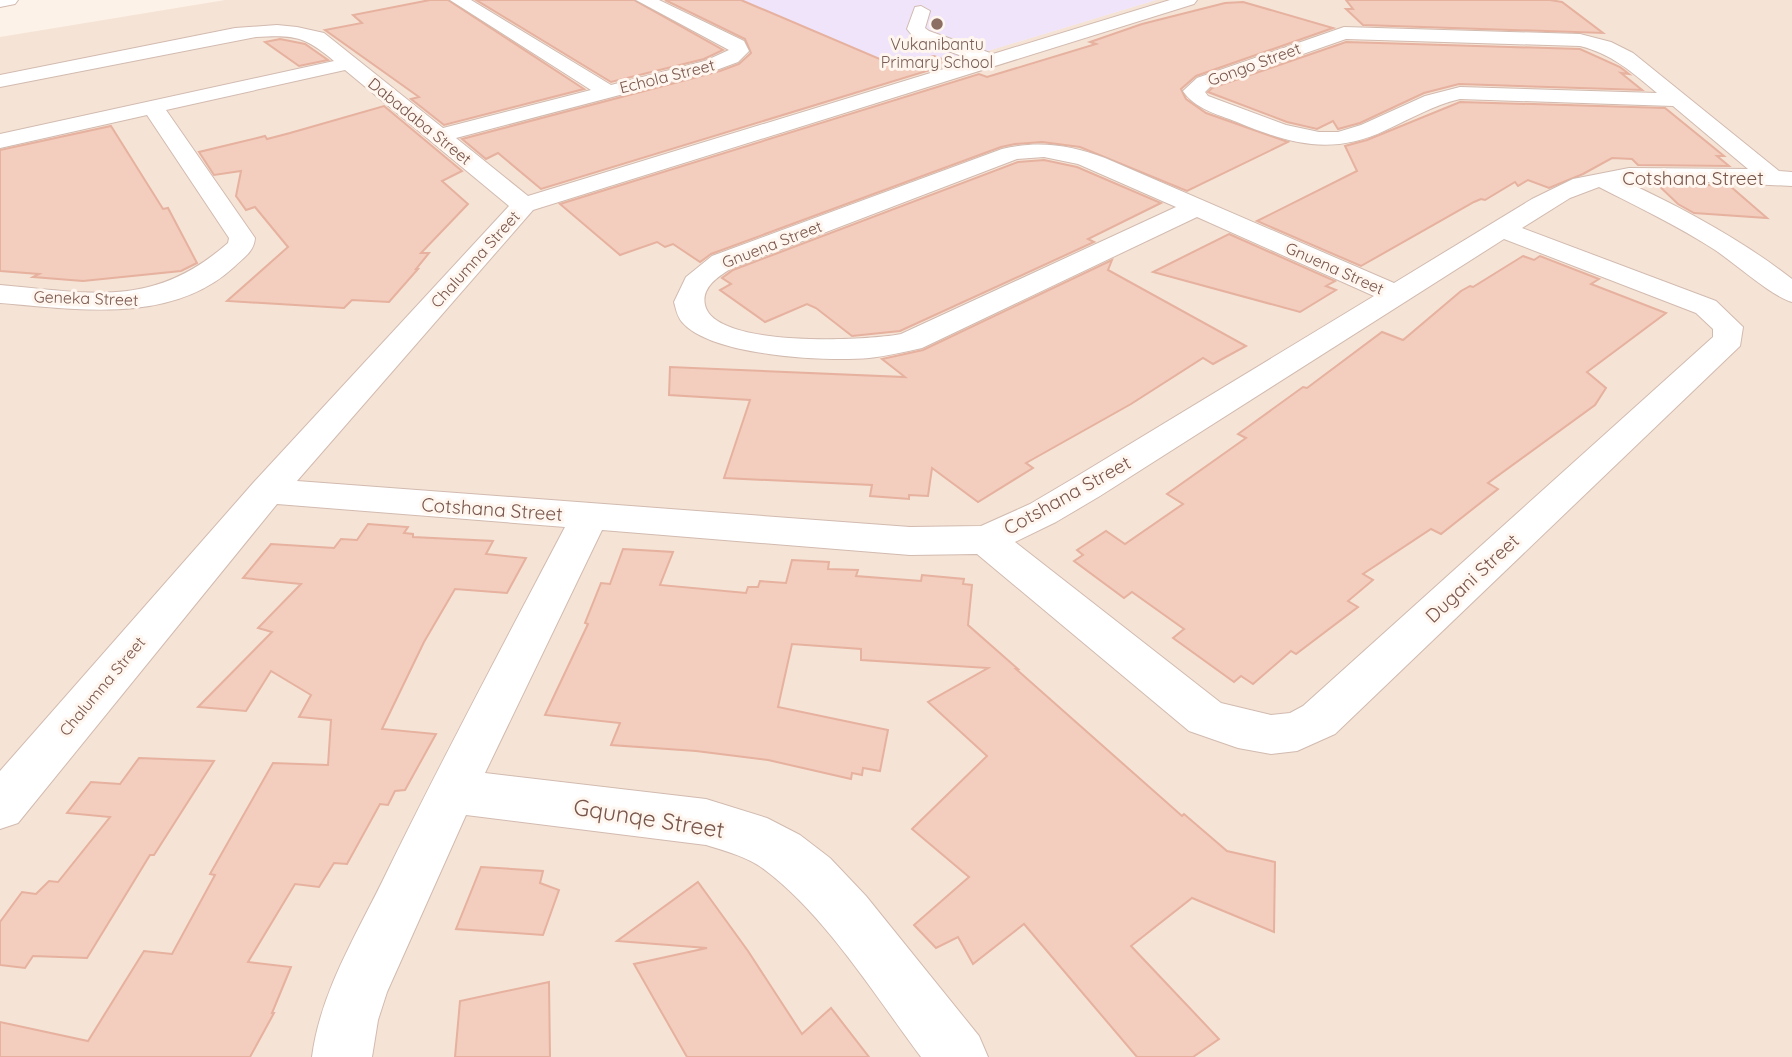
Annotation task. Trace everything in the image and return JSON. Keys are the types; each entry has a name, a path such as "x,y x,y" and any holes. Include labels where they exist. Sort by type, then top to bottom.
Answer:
{"street":[{"path":"0,2 9,0"},
{"name":"Echola Street","path":"459,0 607,90"},
{"name":"Echola Street","path":"439,136 607,90 712,65 731,58 739,51 737,45 645,0"},
{"name":"Chalumna Street","path":"0,807 267,491 524,205 1188,0"},
{"path":"922,11 916,24 918,33 992,60"},
{"name":"Dabadaba Street","path":"0,81 222,38 279,31 317,37 524,205"},
{"name":"Gongo Street","path":"1678,100 1460,93 1434,99 1355,136 1330,140 1281,130 1201,100 1193,91 1203,82 1334,35 1357,32 1592,42 1626,57 1783,179"},
{"path":"0,141 350,63"},
{"name":"Geneka Street","path":"0,294 147,300 185,289 205,278 241,246 242,239 153,108"},
{"name":"Gnuena Street","path":"1197,208 911,341 886,347 848,349 752,342 704,326 692,317 688,306 696,282 722,262 1021,151 1046,148 1074,154 1397,295"},
{"name":"Cotshana Street","path":"267,491 910,541 986,540 1076,494 1555,197 1602,179 1661,175 1783,179"},
{"path":"1602,179 1702,228 1757,264 1792,292"},
{"name":"Dugani Street","path":"986,540 1205,717 1237,729 1263,734 1294,733 1320,720 1724,346 1728,337 1728,327 1706,307 1502,229"},
{"path":"342,1057 342,1046 355,1003 450,791 590,516"},
{"name":"Gqunqe Street","path":"450,791 706,822 749,835 782,852 811,876 847,915 958,1057"}],"shaded area":[{"path":"225,0 742,0 912,74 1156,0 1792,0 1792,1057 0,1057 0,37"},
{"name":"Vukanibantu Primary School","path":"742,0 1156,0 912,74"}],"building":[{"path":"430,0 448,0 584,89 444,125 411,99 419,97 325,30 362,23 353,15"},
{"path":"476,0 634,0 723,50 704,59 611,82"},
{"path":"665,0 741,0 896,66 934,56 953,63 541,189 498,153 486,159 462,139 720,71 739,64 751,53 745,39"},
{"path":"1346,0 1550,0 1562,2 1603,33 1363,25 1346,9 1353,9"},
{"path":"1243,2 1333,28 1196,76 1181,89 1186,99 1206,113 1288,142 1187,191 1080,147 1042,142 1015,144 711,254 700,262 673,244 665,247 657,242 620,255 560,204 979,74 987,77 1096,44 1090,42 1142,24 1225,3"},
{"path":"280,39 305,44 328,60 299,66 265,42"},
{"path":"1346,42 1580,49 1620,67 1629,74 1621,73 1642,90 1459,84 1424,93 1360,123 1338,129 1333,121 1317,129 1287,122 1208,92 1212,88"},
{"path":"1460,102 1665,108 1724,156 1717,156 1729,166 1638,165 1632,159 1612,158 1549,188 1528,180 1518,186 1515,182 1361,266 1257,221 1357,171 1345,146 1367,140"},
{"path":"384,106 462,171 442,181 468,204 421,253 429,253 418,269 389,302 352,300 344,308 227,301 288,247 255,207 246,210 236,196 241,171 214,175 199,152 265,136 267,139"},
{"path":"111,126 163,209 168,208 197,263 181,271 83,281 0,271 0,150"},
{"path":"1044,160 1077,167 1161,203 1088,239 1094,242 900,331 852,336 807,304 765,322 720,290 731,284 722,278 733,270 1018,162"},
{"path":"1658,185 1730,186 1767,218 1694,213 1678,204"},
{"path":"1229,234 1335,281 1326,286 1336,290 1300,312 1153,272"},
{"path":"1523,256 1534,260 1540,256 1599,279 1591,284 1666,313 1587,372 1606,388 1595,405 1488,483 1498,489 1441,534 1431,529 1363,574 1373,580 1348,601 1358,607 1296,654 1291,651 1253,684 1241,676 1234,682 1173,638 1184,629 1132,592 1124,598 1074,561 1083,555 1077,550 1106,531 1125,544 1183,504 1167,494 1246,438 1238,434 1303,387 1307,388 1382,332 1403,340 1461,291 1473,287"},
{"path":"1112,260 1108,270 1246,346 1213,364 1203,358 1131,404 1026,463 1033,468 978,502 932,468 928,496 909,495 909,499 870,496 872,485 724,478 750,400 669,395 670,367 905,377 882,359 923,350"},
{"path":"368,524 408,527 404,533 413,534 413,537 493,541 486,554 526,558 507,593 455,589 424,642 382,729 436,734 405,790 395,791 388,805 380,804 347,864 334,863 319,887 295,884 248,962 291,967 274,1013 250,1057 0,1057 0,1022 88,1041 144,951 172,954 215,875 210,874 273,763 328,765 331,720 299,717 311,695 271,671 246,711 198,707 272,632 258,628 301,584 243,578 271,544 334,548 341,539 357,540"},
{"path":"623,549 673,552 660,585 746,593 748,587 758,587 760,581 786,583 792,560 829,562 828,569 858,570 856,576 921,581 922,575 964,579 963,584 972,585 968,625 1016,669 1182,816 1184,814 1227,851 1275,862 1274,932 1192,898 1131,946 1219,1039 1193,1057 1137,1057 1024,924 973,964 958,937 936,948 914,925 969,877 912,829 987,756 928,702 988,668 861,660 861,649 792,644 778,707 888,730 880,771 863,768 862,775 852,773 851,779 768,760 696,751 611,745 620,723 545,715 588,624 585,623 601,583 610,584"},
{"path":"139,758 214,761 154,855 150,855 87,958 33,956 25,968 0,965 0,922 22,892 36,894 49,881 58,882 110,817 67,813 91,782 120,784"},
{"path":"481,867 543,871 540,883 559,890 543,935 456,929"},
{"path":"698,882 748,951 802,1034 831,1008 869,1057 687,1057 634,964 707,948 617,941"},
{"path":"549,982 550,1057 455,1057 460,1001"}],"place":[{"name":"Vukanibantu Primary School","path":"937,24"}]}
